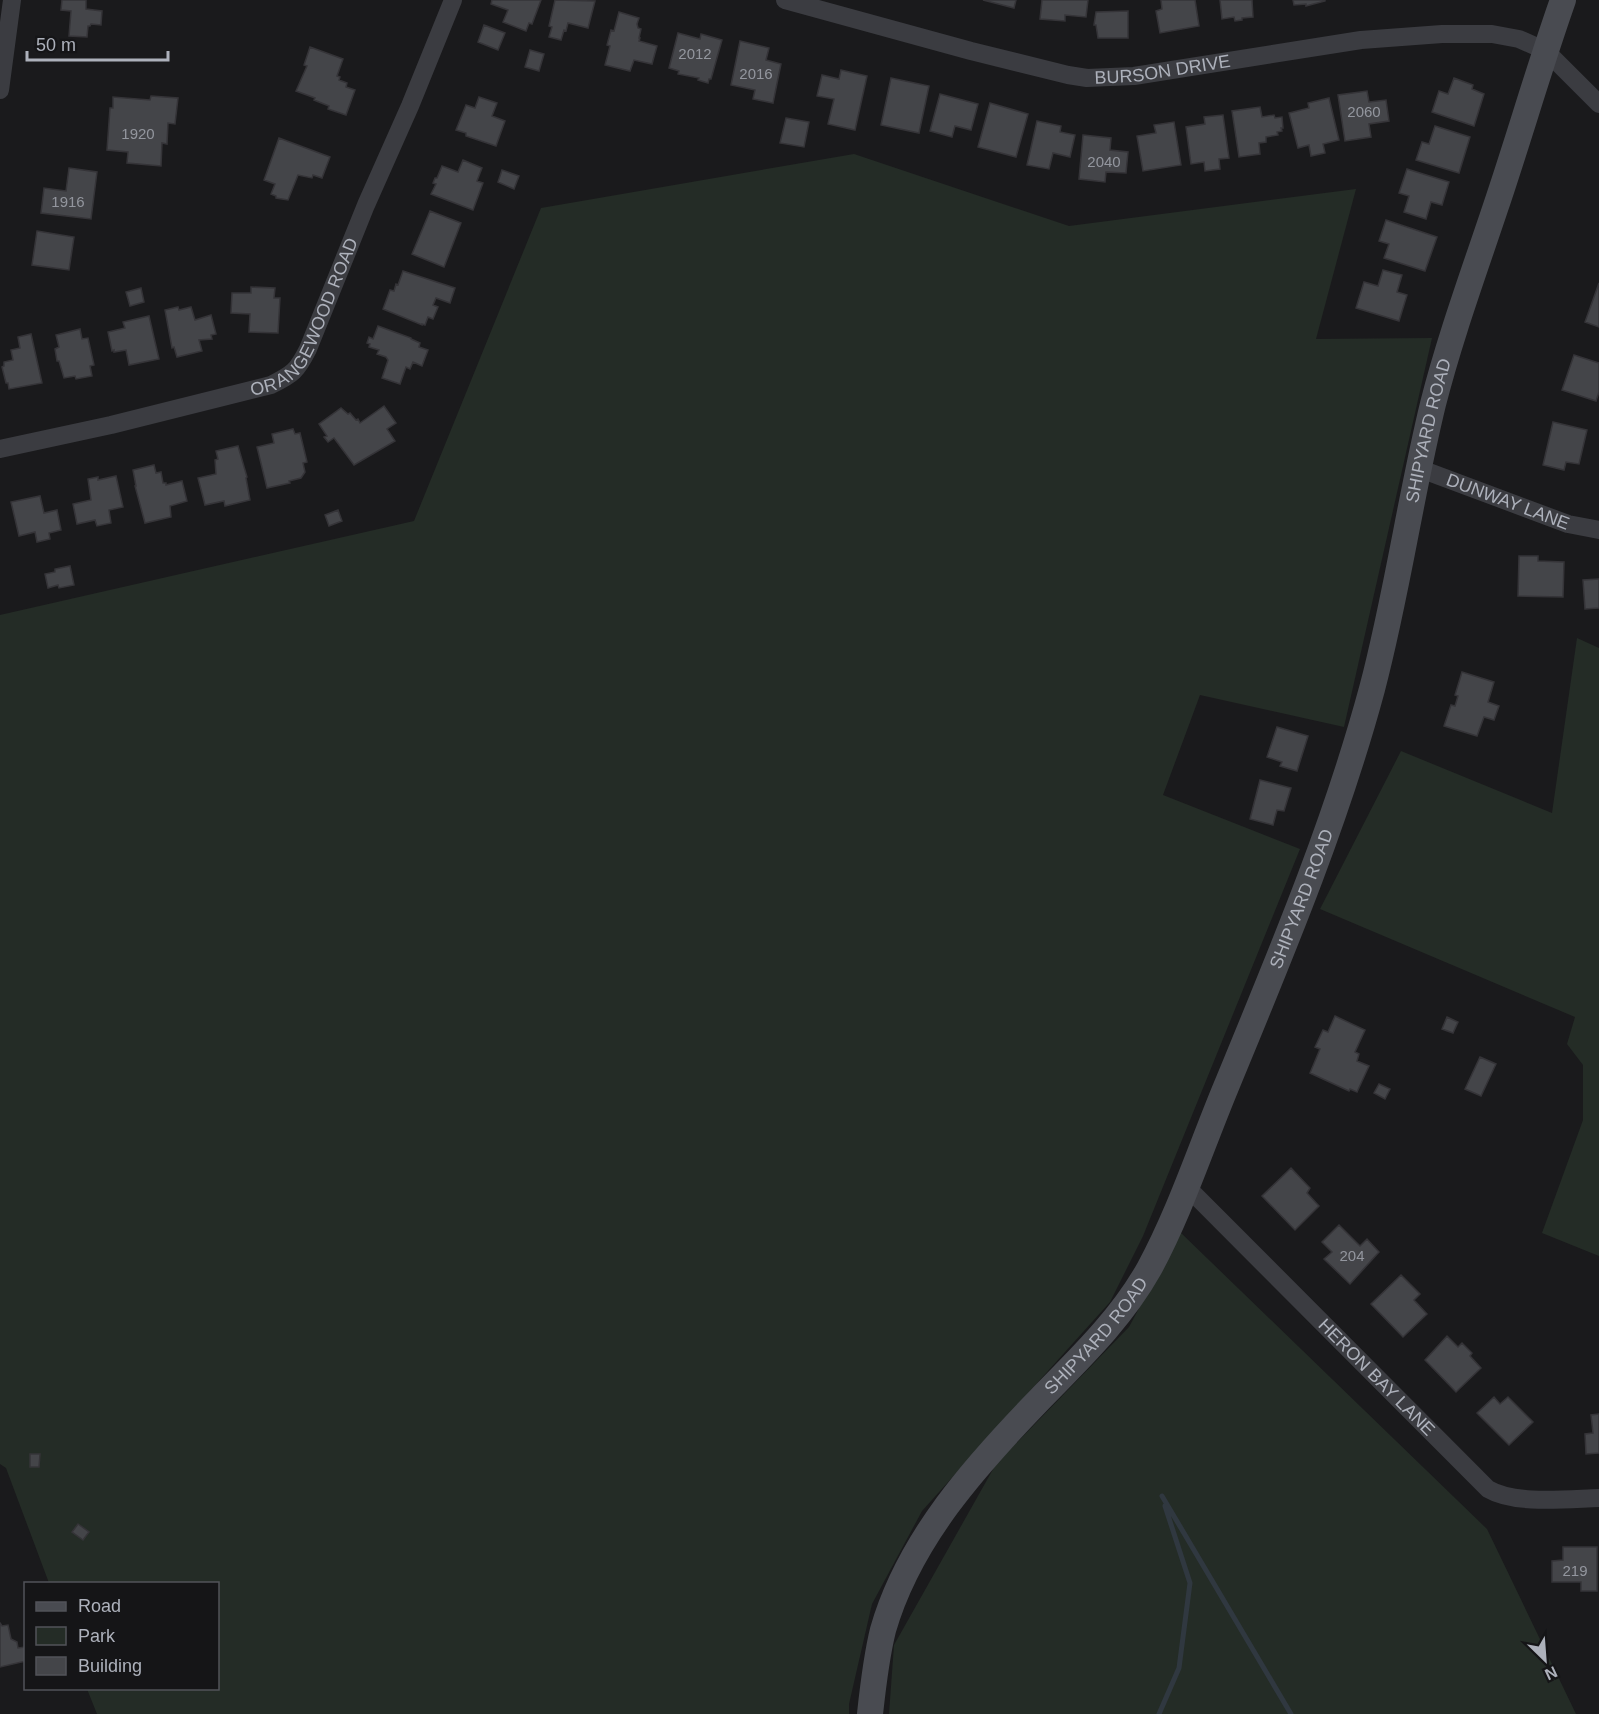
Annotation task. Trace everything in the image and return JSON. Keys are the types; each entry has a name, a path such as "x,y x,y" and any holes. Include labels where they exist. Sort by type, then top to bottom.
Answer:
{"street":[{"path":"0,90 12,0"},
{"name":"ORANGEWOOD ROAD","path":"0,449 111,426 271,385 290,376 299,366 308,349 453,0"},
{"name":"BURSON DRIVE","path":"785,0 972,51 1087,78 1134,75 1361,40 1442,34 1492,34 1519,39 1546,51"},
{"name":"SHIPYARD ROAD","path":"870,1714 874,1672 883,1630 895,1597 912,1562 965,1482 992,1449 1095,1342 1124,1307 1149,1269 1173,1218 1265,991 1330,825 1372,687 1418,468 1452,335 1563,0"},
{"path":"1546,51 1599,104"},
{"name":"DUNWAY LANE","path":"1418,468 1568,524 1599,530"},
{"name":"HERON BAY LANE","path":"1186,1186 1488,1489 1520,1499 1599,1498"}],"green space":[{"path":"854,154 1069,226 1356,189 1316,339 1432,338 1344,727 1200,695 1163,795 1300,849 1143,1236 1110,1302 922,1511 872,1604 849,1704 849,1714 97,1714 87,1690 219,1690 219,1582 49,1582 6,1468 0,1464 0,615 414,521 541,208"},
{"path":"1577,638 1599,648 1599,1256 1542,1233 1583,1120 1583,1065 1567,1044 1575,1017 1320,909 1401,751 1552,813"},
{"path":"1180,1232 1487,1529 1576,1714 889,1714 894,1645 996,1464 1129,1327"}],"building":[{"path":"62,0 86,0 86,9 102,11 101,25 88,26 87,37 69,36 71,11 61,10"},
{"path":"492,0 541,0 532,24 529,23 526,31 503,22 508,10 491,4"},
{"path":"555,0 595,1 588,28 568,23 561,40 549,37"},
{"path":"983,0 1016,0 1014,8"},
{"path":"1042,0 1088,0 1086,17 1065,15 1065,21 1040,19"},
{"path":"1161,0 1195,0 1199,26 1160,33 1156,11 1162,9"},
{"path":"1220,0 1252,0 1253,17 1235,21 1234,17 1222,19"},
{"path":"1293,0 1325,1 1306,6 1306,4 1294,5"},
{"path":"1128,11 1128,38 1098,38 1096,25 1094,25 1096,12"},
{"path":"619,12 639,18 637,24 641,29 639,41 657,46 652,64 634,60 630,71 605,65 610,46 607,45"},
{"path":"484,25 505,33 498,50 478,42"},
{"path":"678,33 700,39 701,34 722,40 708,83 698,80 699,78 678,74 679,71 669,68"},
{"path":"740,41 769,48 766,60 781,64 773,103 753,99 755,90 731,85"},
{"path":"310,47 343,59 337,76 340,77 339,80 347,83 346,87 355,90 346,115 328,109 329,106 314,100 315,98 296,91 307,66 304,65"},
{"path":"530,50 544,54 539,71 525,67"},
{"path":"841,70 867,76 855,130 828,124 834,99 817,96 822,75 839,79"},
{"path":"891,78 929,86 919,133 881,125"},
{"path":"1454,78 1473,85 1472,89 1484,94 1474,126 1432,112 1439,91 1448,94"},
{"path":"1367,91 1369,102 1386,100 1389,121 1369,124 1371,137 1345,141 1338,95"},
{"path":"940,94 978,104 971,130 955,126 952,137 930,131"},
{"path":"151,96 178,98 175,124 168,123 167,144 162,143 161,166 127,163 128,152 107,150 113,97 150,100"},
{"path":"479,97 497,103 492,116 505,121 496,146 466,136 466,133 456,130 466,105 475,108"},
{"path":"1329,98 1339,140 1323,144 1325,153 1311,156 1309,145 1298,148 1289,113 1309,108 1308,103"},
{"path":"990,103 1028,114 1016,157 978,147"},
{"path":"1260,107 1262,117 1274,115 1275,118 1282,117 1282,131 1277,132 1278,135 1266,137 1266,142 1259,143 1260,154 1239,157 1232,111"},
{"path":"1223,115 1229,158 1219,159 1220,169 1205,171 1204,162 1191,164 1186,127 1205,124 1204,117"},
{"path":"786,118 809,122 804,147 780,143"},
{"path":"1037,121 1061,126 1060,132 1075,135 1070,157 1053,153 1049,169 1027,165"},
{"path":"1174,122 1181,165 1143,171 1137,136 1156,133 1154,125"},
{"path":"1435,126 1470,137 1459,173 1416,160 1422,142 1429,144"},
{"path":"1083,135 1111,138 1110,150 1128,152 1126,173 1106,172 1105,182 1079,179"},
{"path":"279,138 330,157 322,178 313,175 312,178 298,175 288,200 276,198 271,194 275,184 264,180"},
{"path":"463,160 482,168 477,181 483,183 473,210 431,194 436,184 433,183 442,166 458,172"},
{"path":"69,168 97,172 91,219 41,213 44,188 66,191"},
{"path":"1407,169 1449,182 1442,205 1431,202 1426,219 1404,212 1409,196 1399,193"},
{"path":"502,170 519,176 514,189 498,182"},
{"path":"430,211 461,223 444,267 412,254"},
{"path":"1386,220 1437,237 1425,271 1384,258 1389,244 1379,241"},
{"path":"37,231 74,237 69,270 32,265"},
{"path":"1383,270 1402,275 1397,292 1407,295 1399,321 1356,308 1364,282 1378,286"},
{"path":"403,271 455,288 450,303 436,298 433,305 438,307 433,319 428,317 425,325 383,309 390,290 394,291"},
{"path":"1599,283 1599,327 1585,322"},
{"path":"251,287 275,288 274,298 280,298 278,333 249,332 250,314 231,313 232,293 251,293"},
{"path":"141,288 144,302 130,306 126,292"},
{"path":"178,307 179,310 191,307 195,320 211,315 216,334 211,335 212,339 199,340 202,351 177,357 174,347 172,348 165,310"},
{"path":"149,316 159,359 129,365 126,350 112,351 108,332 125,328 123,322"},
{"path":"378,326 411,338 420,343 419,347 428,350 422,366 413,362 410,369 406,367 400,384 382,378 388,360 377,354 379,350 369,347 370,344 367,343 369,337 373,339"},
{"path":"80,329 82,339 88,338 94,365 90,366 92,376 76,379 75,376 64,378 59,361 57,361 55,349 59,347 56,335"},
{"path":"31,334 42,383 9,389 2,367 4,362 13,360 11,350 20,348 18,337"},
{"path":"1574,355 1599,363 1599,392 1596,401 1562,390"},
{"path":"384,406 396,423 387,429 395,441 354,465 334,438 328,442 324,437 327,436 319,424 341,408 356,420 358,419 360,423"},
{"path":"1553,422 1587,430 1579,464 1566,462 1564,470 1543,465"},
{"path":"293,429 295,434 300,433 307,462 303,463 305,472 301,478 289,481 290,483 267,488 257,447 274,443 272,434"},
{"path":"238,446 247,477 250,500 225,506 224,501 205,505 198,478 216,474 215,460 218,459 216,451"},
{"path":"154,465 156,473 161,472 163,483 166,485 182,481 187,501 170,506 171,517 145,523 133,470"},
{"path":"116,476 123,507 109,510 111,523 97,526 95,520 77,524 73,504 91,500 88,479 98,477 98,480"},
{"path":"40,496 44,513 57,510 61,530 49,533 50,539 37,542 35,532 19,536 11,502"},
{"path":"338,510 342,521 329,526 325,515"},
{"path":"1519,556 1538,556 1538,561 1564,562 1563,597 1518,596"},
{"path":"70,566 74,585 59,588 58,585 48,588 45,574"},
{"path":"1599,579 1599,608 1585,609 1583,580"},
{"path":"1462,672 1494,682 1488,702 1499,706 1494,720 1484,717 1477,736 1444,726 1451,705 1455,706 1458,696 1455,695"},
{"path":"1277,727 1308,736 1297,771 1280,766 1282,762 1267,757"},
{"path":"1260,780 1291,788 1284,811 1277,810 1273,825 1250,819"},
{"path":"1335,1016 1365,1030 1355,1052 1359,1054 1357,1061 1369,1066 1357,1092 1350,1089 1349,1091 1310,1073 1320,1049 1315,1047 1323,1030 1328,1032"},
{"path":"1447,1017 1458,1022 1453,1033 1442,1029"},
{"path":"1480,1057 1496,1064 1481,1096 1465,1089"},
{"path":"1379,1084 1390,1089 1385,1099 1374,1093"},
{"path":"1291,1168 1310,1188 1307,1193 1319,1206 1295,1230 1262,1196"},
{"path":"1339,1225 1360,1246 1367,1239 1379,1252 1350,1284 1324,1259 1332,1252 1322,1242"},
{"path":"1401,1275 1420,1294 1414,1300 1427,1314 1403,1337 1371,1304"},
{"path":"1447,1336 1458,1347 1462,1343 1472,1353 1470,1356 1481,1368 1456,1392 1425,1360"},
{"path":"1494,1397 1500,1404 1508,1397 1533,1422 1509,1445 1477,1413"},
{"path":"1599,1414 1599,1453 1586,1454 1585,1434 1593,1433 1591,1415"},
{"path":"30,1454 40,1454 39,1467 30,1467"},
{"path":"78,1524 89,1532 83,1540 72,1532"},
{"path":"1563,1547 1597,1547 1597,1591 1581,1591 1581,1582 1552,1582 1552,1561 1563,1560"},
{"path":"0,1623 2,1626 8,1625 11,1639 17,1642 18,1648 24,1647 24,1661 0,1667"}],"waterway":[{"path":"1162,1496 1291,1714"},
{"path":"1159,1714 1179,1668 1190,1583 1165,1506"}]}
